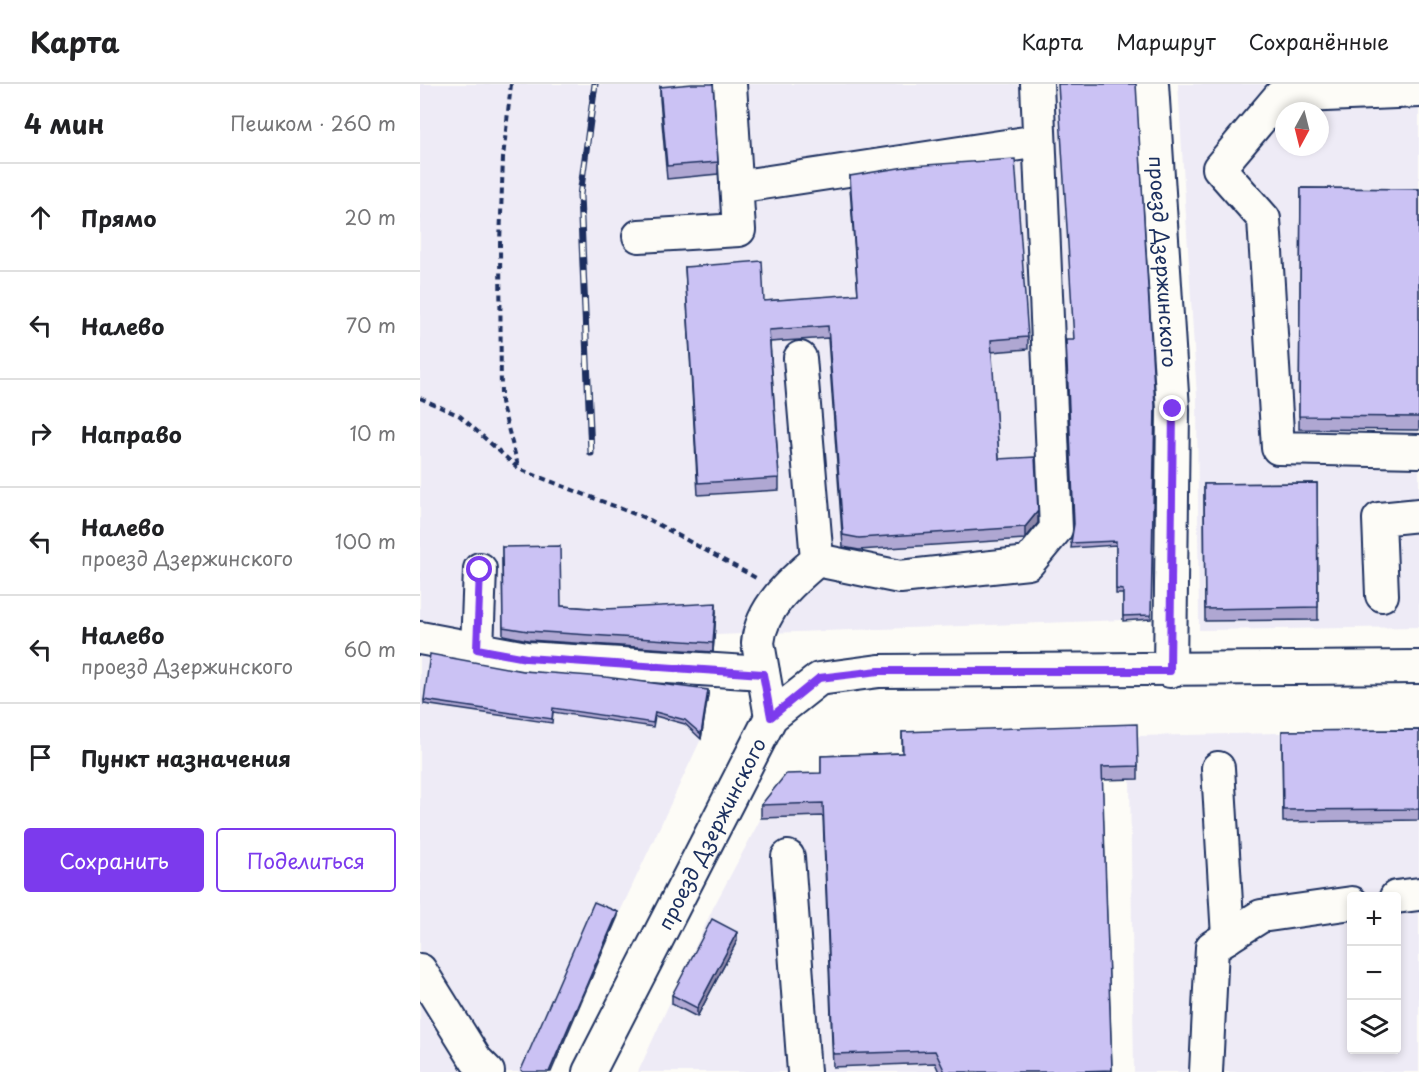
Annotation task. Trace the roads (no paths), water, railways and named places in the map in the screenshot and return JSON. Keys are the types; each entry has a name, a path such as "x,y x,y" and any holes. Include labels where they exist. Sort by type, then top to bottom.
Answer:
{"street":[{"path":"639,236 739,230 730,84"},
{"path":"817,560 900,577 1028,563 1056,529 1036,84"},
{"name":"проезд Дзержинского","path":"590,1072 771,717 819,678 879,671 1170,671 1173,409 1152,84"},
{"path":"1419,90 1272,90 1219,168 1264,219 1278,447 1419,451"},
{"path":"736,187 1039,141"},
{"path":"800,358 817,560"},
{"path":"1382,595 1380,519 1419,515"},
{"path":"771,717 763,674 759,633 765,616 783,592 817,560"},
{"path":"477,649 480,570"},
{"path":"420,638 526,658 763,674"},
{"path":"1170,671 1419,667"},
{"path":"1218,768 1228,937"},
{"path":"788,857 804,1072"},
{"path":"1401,896 1419,894"},
{"path":"1206,1072 1212,947 1261,916 1347,904"},
{"path":"420,970 476,1060 488,1072"}],"railway":[{"path":"591,453 580,195 595,84"}]}
